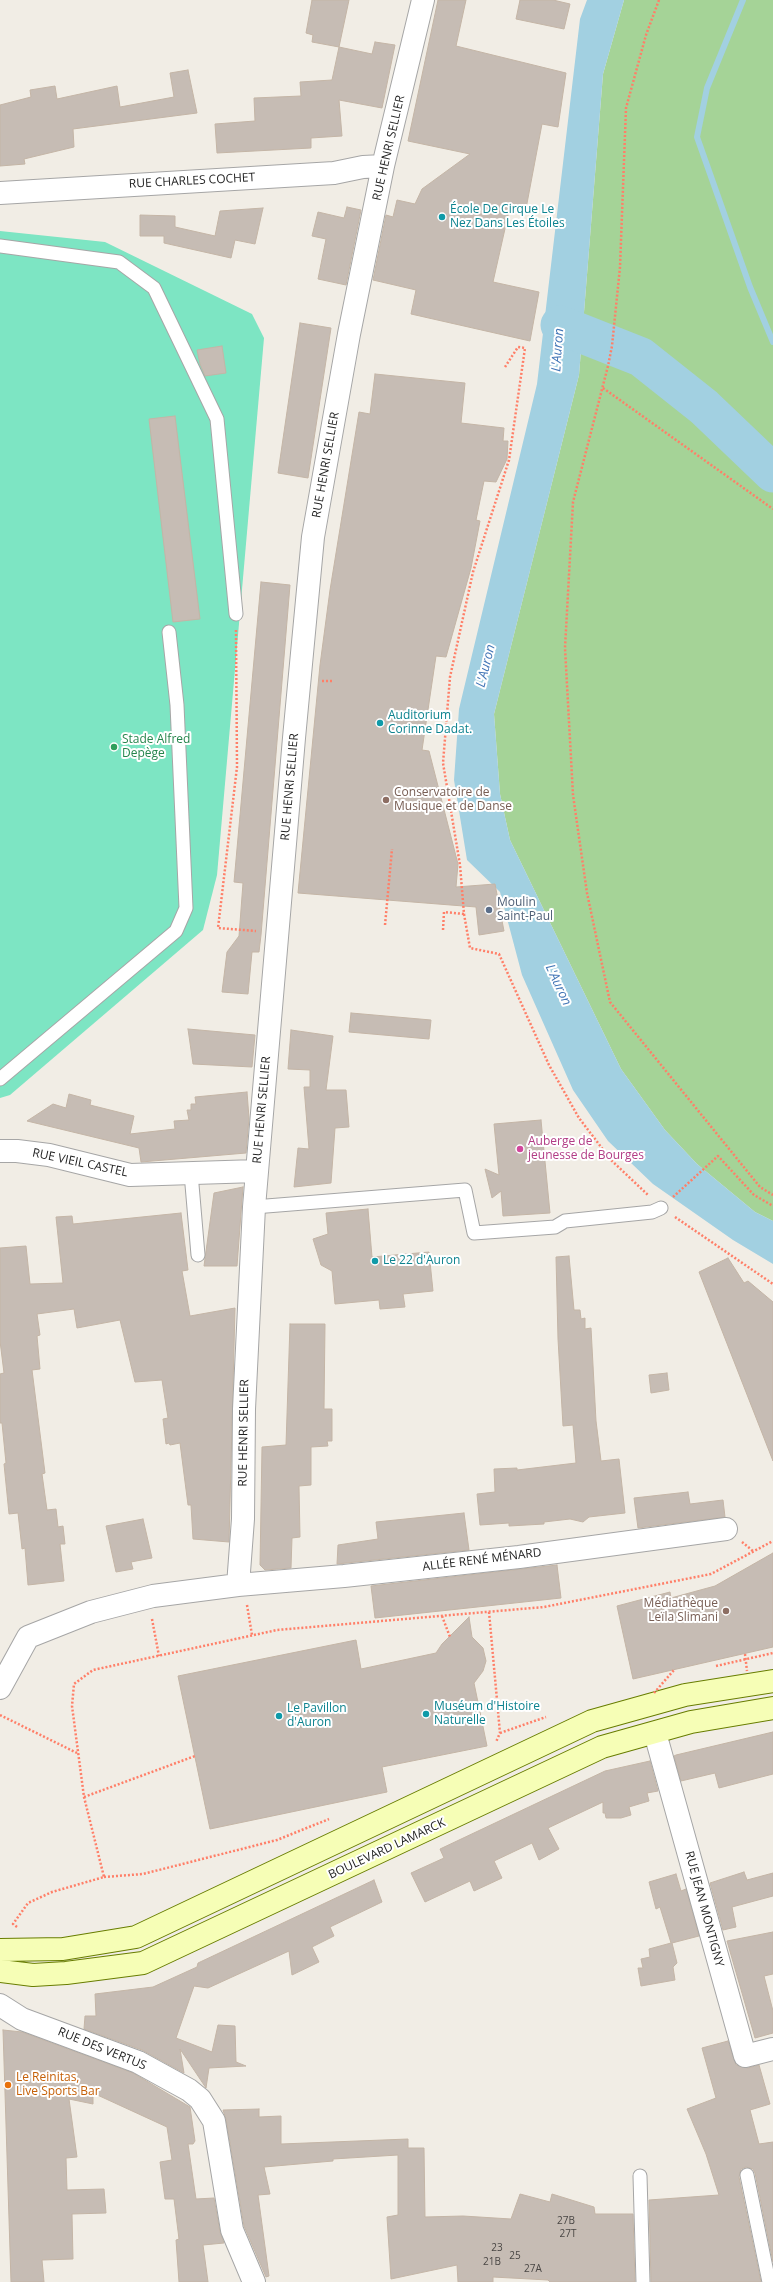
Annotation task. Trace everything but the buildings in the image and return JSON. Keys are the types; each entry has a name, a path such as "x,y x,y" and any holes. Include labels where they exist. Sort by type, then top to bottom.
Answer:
{"main road":[{"path":"0,1950 63,1949 136,1937 592,1722 685,1695 773,1681"},
{"name":"BOULEVARD LAMARCK","path":"0,1971 32,1976 143,1963 602,1747 691,1722 773,1708"}],"street":[{"name":"RUE HENRI SELLIER","path":"238,1585 244,1519 244,1409 254,1207 294,738 313,537 349,334 383,166 423,0"},
{"name":"RUE CHARLES COCHET","path":"0,193 334,173 363,167 383,166"},
{"name":"RUE VIEIL CASTEL","path":"0,1151 18,1150 49,1155 130,1175 257,1171"},
{"name":"ALLÉE RENÉ MÉNARD","path":"0,1688 28,1637 91,1612 146,1598 238,1585 344,1576 519,1557 726,1529"},
{"name":"RUE JEAN MONTIGNY","path":"655,1732 744,2056 773,2049"},
{"name":"RUE DES VERTUS","path":"0,2005 22,2019 138,2062 189,2090 200,2099 214,2121 232,2230 254,2282"}],"lane":[{"path":"0,246 119,262 154,288 217,420 236,614"},
{"path":"0,1079 176,931 186,908 177,705 169,632"},
{"path":"191,1173 198,1255"},
{"path":"254,1207 465,1190 474,1233 555,1227 565,1221 652,1212 661,1208"},
{"path":"640,2176 643,2282"},
{"path":"747,2176 769,2282"}],"path":[{"path":"660,0 646,35 626,108 620,267 612,346 603,388 573,502 565,648 573,795 588,893 610,1002 760,1187 773,1195"},
{"path":"505,367 518,347 525,348 509,460 473,572 450,677 443,764 460,865 464,914 470,948 499,954 549,1065 579,1118 611,1160 661,1208 773,1284"},
{"path":"603,388 773,509"},
{"path":"236,614 237,767 218,928 278,934"},
{"path":"385,925 392,849"},
{"path":"443,930 444,912 464,914"},
{"path":"675,1194 718,1156 754,1195 773,1206"},
{"path":"104,1877 84,1797 72,1706 74,1684 93,1670 277,1630 544,1607 711,1574 773,1541"},
{"path":"146,1598 159,1656"},
{"path":"248,1609 252,1635"},
{"path":"489,1612 500,1733 495,1743"},
{"path":"442,1616 450,1637"},
{"path":"745,1654 747,1671"},
{"path":"654,1693 674,1670"},
{"path":"0,1715 77,1753"},
{"path":"84,1797 195,1756"},
{"path":"13,1924 28,1903 52,1892 104,1877 143,1874 277,1840 336,1816"}],"green space":[{"path":"624,0 773,0 773,1221 755,1212 697,1164 665,1130 621,1069 510,840 500,794 494,714 579,375 603,74"},
{"name":"Stade Alfred Depège","path":"0,231 105,242 252,314 264,338 217,875 203,930 10,1095 0,1098"}],"water":[{"name":"L'Auron","path":"587,0 624,0 603,74 579,375 494,714 500,794 510,840 621,1069 665,1130 697,1164 755,1212 773,1221 773,1264 733,1240 653,1184 608,1141 573,1090 522,975 500,892 467,860 454,780 459,709 537,384 580,19"}],"waterway":[{"path":"743,0 707,88 697,137 750,287 773,342"},
{"name":"L'Auron","path":"560,325 641,357 704,407 773,473"}],"place":[{"name":"École De Cirque Le Nez Dans Les Étoiles","path":"442,217"},
{"name":"Auditorium Corinne Dadat.","path":"380,723"},
{"name":"Stade Alfred Depège","path":"114,747"},
{"name":"Conservatoire de Musique et de Danse","path":"386,800"},
{"name":"Moulin Saint-Paul","path":"489,910"},
{"name":"Auberge de jeunesse de Bourges","path":"520,1149"},
{"name":"Le 22 d'Auron","path":"375,1261"},
{"name":"Médiathèque Leïla Slimani","path":"726,1611"},
{"name":"Muséum d'Histoire Naturelle","path":"426,1714"},
{"name":"Le Pavillon d'Auron","path":"279,1716"},
{"name":"Le Reinitas, Live Sports Bar","path":"8,2085"}]}
